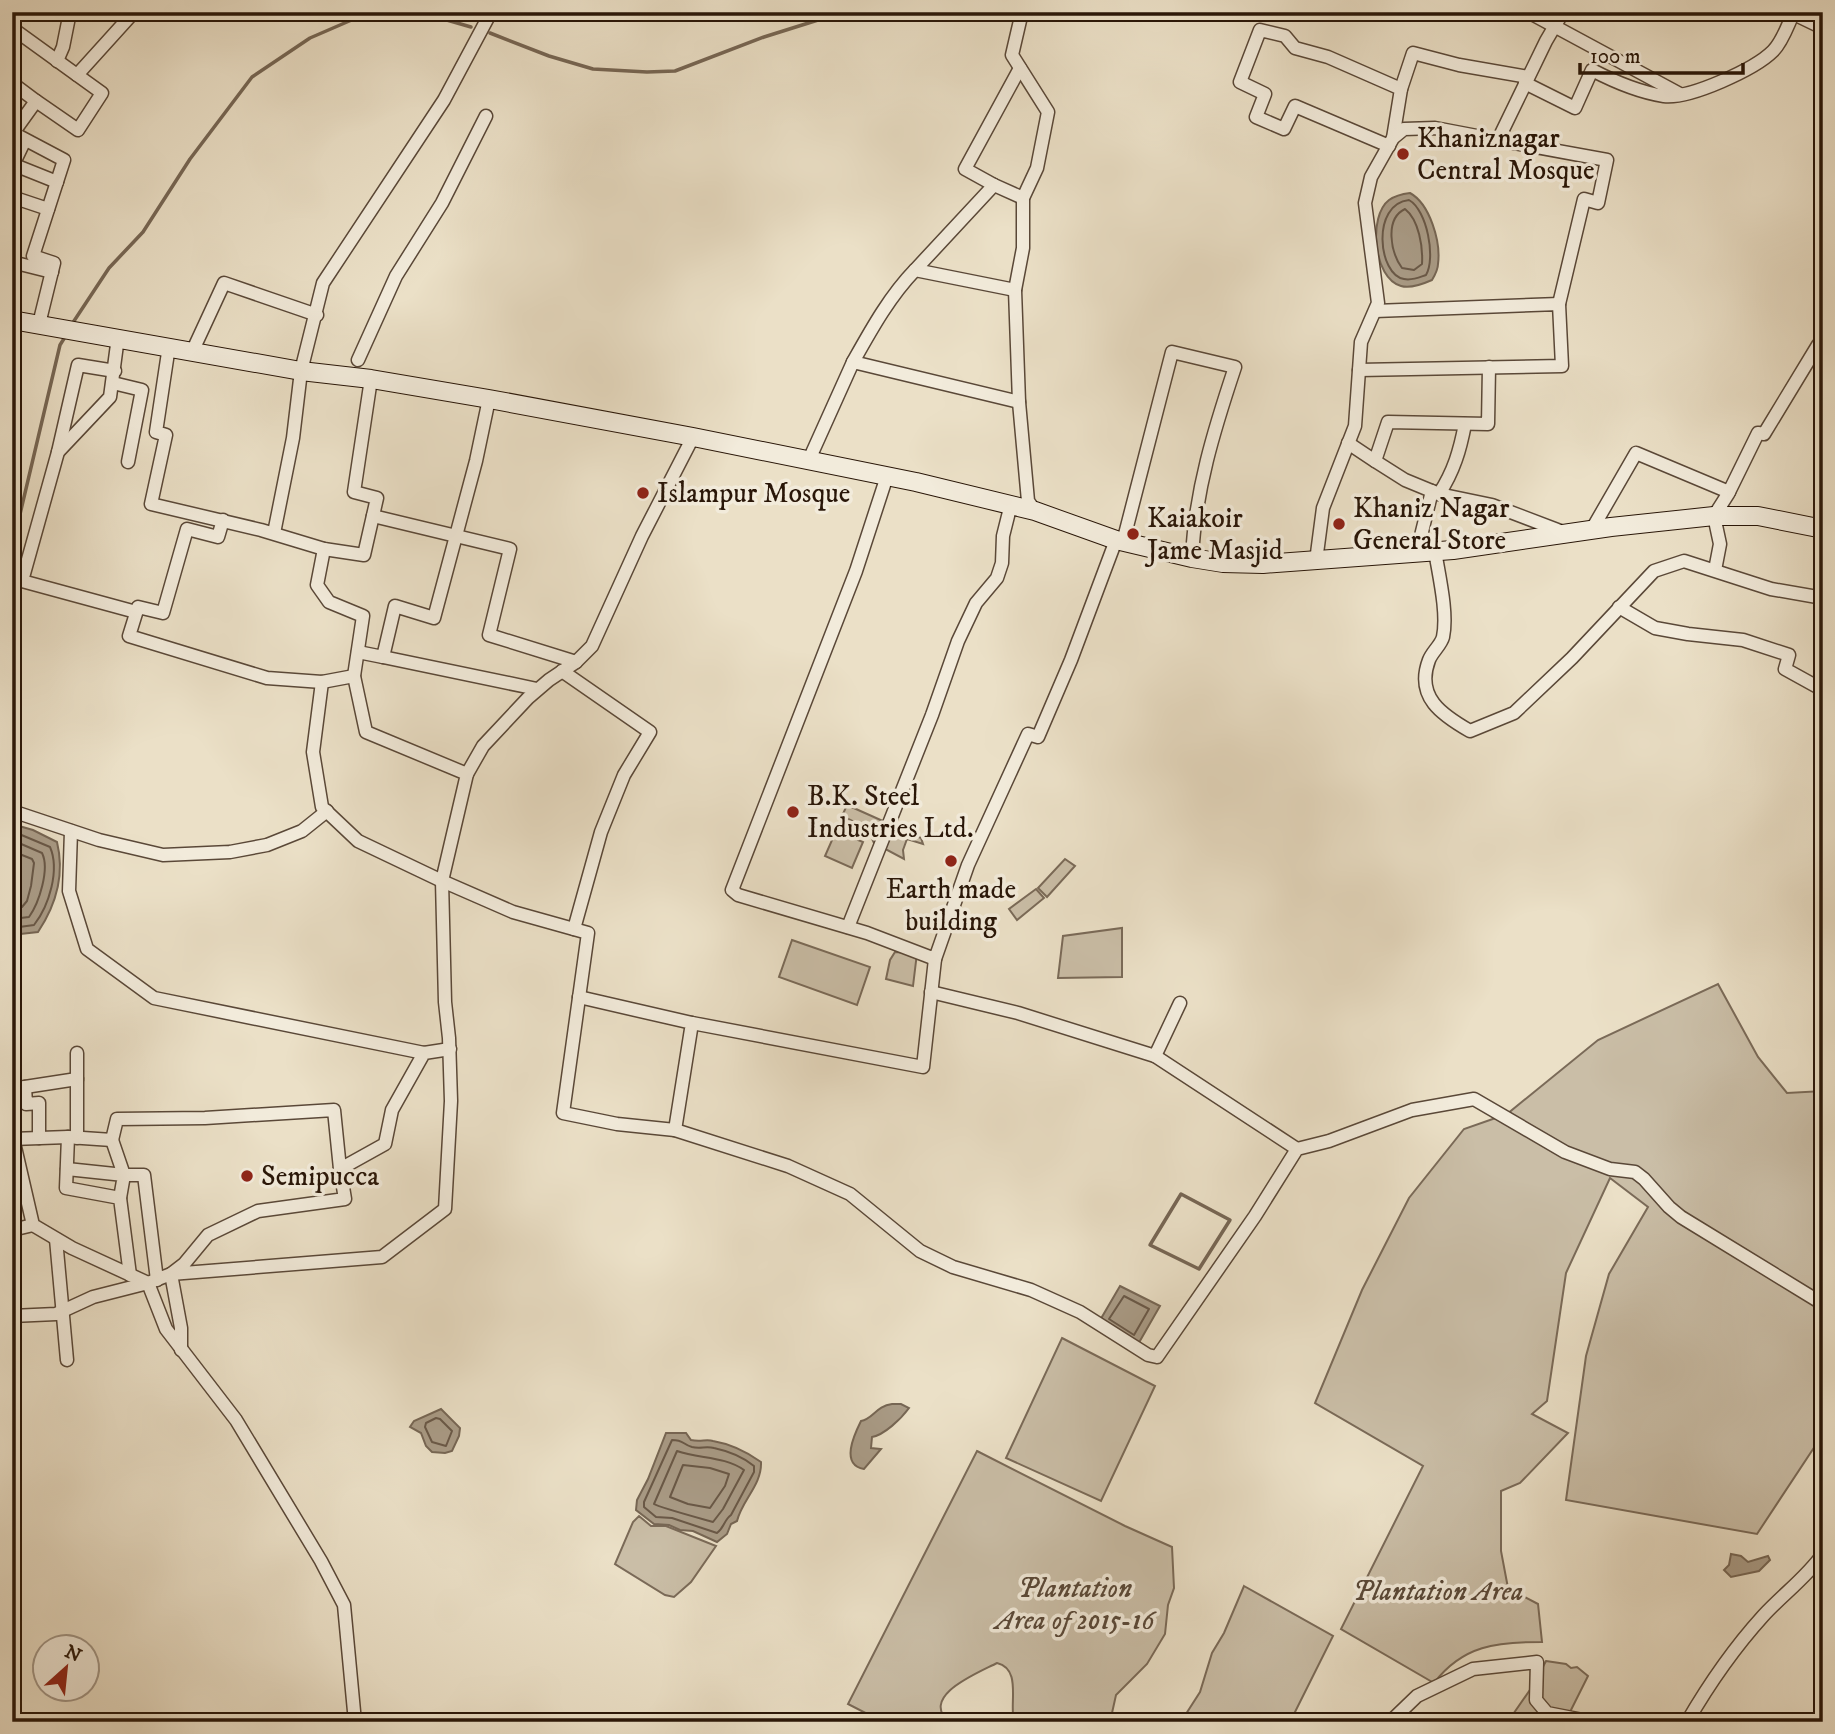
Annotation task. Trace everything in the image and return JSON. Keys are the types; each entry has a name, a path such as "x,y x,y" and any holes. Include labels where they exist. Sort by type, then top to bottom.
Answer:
{"street":[{"path":"57,61 63,47 70,12"},
{"path":"77,75 134,12"},
{"path":"274,533 293,438 301,371 323,283 444,100 491,12"},
{"path":"1022,12 1012,55 1048,112 1037,168 1023,198 1023,248 1015,290 1019,402 1028,501 1035,511"},
{"path":"1528,12 1680,94"},
{"path":"1498,139 1563,12"},
{"path":"1391,142 1401,89 1413,53 1527,80 1575,108 1592,70 1624,86 1667,96 1680,94 1703,89 1749,69 1775,49 1794,13 1823,28"},
{"path":"12,28 102,93 78,130 12,83"},
{"path":"1391,142 1295,106 1284,130 1256,117 1265,94 1240,82 1260,30 1285,36 1295,48 1328,57 1401,89"},
{"path":"1020,68 965,169 1023,198"},
{"path":"36,101 13,133 64,160 33,256 54,263 39,324"},
{"path":"358,360 396,276 442,203 486,116"},
{"path":"1316,561 1323,508 1355,426 1359,370 1361,342 1378,303 1376,270 1366,227 1365,203 1370,177 1391,142 1404,129 1435,128 1607,160 1598,203 1584,199 1559,304 1562,366 1359,370"},
{"path":"25,139 13,164 57,182"},
{"path":"808,462 853,362 903,282 994,185"},
{"path":"12,197 48,209"},
{"path":"12,262 52,272"},
{"path":"915,270 1015,290"},
{"path":"193,351 224,283 317,315"},
{"path":"1375,311 1559,304"},
{"path":"12,320 301,371 371,379 489,399 693,437 1010,504 1120,540 1223,563 1263,564 1426,552 1714,516 1758,516 1823,529"},
{"path":"58,452 110,397 118,337"},
{"path":"1715,570 1720,544 1714,516 1758,433 1765,434 1800,372 1818,345 1823,346"},
{"path":"169,346 156,432 166,435 150,504 274,533 324,549 364,555 377,498 354,492 371,379"},
{"path":"579,997 692,1023 923,1067 935,959 968,865 1028,733 1038,737 1120,540 1172,352 1236,367 1212,437 1194,528 1192,558"},
{"path":"853,362 1019,402"},
{"path":"128,462 142,390 78,365 58,452 22,581 136,612"},
{"path":"1375,461 1388,422 1488,424 1489,367"},
{"path":"383,657 395,606 434,618 457,536 489,399"},
{"path":"1465,424 1451,476 1435,492 1426,552 1444,617 1443,639 1430,657 1425,674 1429,698 1445,716 1470,731 1514,713 1572,658 1654,571 1684,561 1771,589 1823,598"},
{"path":"171,1274 382,1257 445,1209 451,1101 442,881 467,774 483,746 537,690 576,662 592,646 642,536 693,437"},
{"path":"1348,443 1405,480 1435,492 1492,505 1561,532 1582,532"},
{"path":"1582,532 1636,453 1729,492"},
{"path":"887,476 856,571 732,890 738,895 848,927 935,959"},
{"path":"1451,476 1469,500"},
{"path":"848,927 932,715 958,641 976,603 997,578 1002,563 1003,536 1010,504"},
{"path":"373,516 510,549 489,635 576,662"},
{"path":"223,520 218,537 187,528 163,613 138,607 129,636 267,678 322,682 354,676"},
{"path":"324,549 317,585 328,602 363,616 354,676 366,732 467,774"},
{"path":"1619,607 1655,628 1743,640 1789,655 1785,669 1823,690"},
{"path":"358,652 537,690"},
{"path":"562,671 650,732 624,775 601,832 574,929"},
{"path":"322,682 313,752 322,807 358,841 513,912 588,933 563,1113 617,1124 675,1130 788,1166 850,1194 920,1251 953,1267 1031,1290 1080,1312 1148,1355 1157,1357 1255,1216 1297,1149 1329,1141 1412,1110 1474,1098 1565,1152 1611,1169 1635,1172 1681,1217 1823,1304"},
{"path":"12,811 99,840 163,855 230,852 267,845 302,831 327,811"},
{"path":"71,831 69,891 87,949 154,998 424,1054 450,1049"},
{"path":"931,992 1018,1013 1155,1056 1297,1149"},
{"path":"1155,1056 1180,1003"},
{"path":"675,1130 692,1023"},
{"path":"76,1053 77,1079 66,1188 120,1198"},
{"path":"340,1169 385,1144 392,1110 424,1054"},
{"path":"39,1138 40,1103 26,1104 18,1088 77,1079"},
{"path":"12,1316 56,1314 93,1297 171,1274 184,1265 208,1235 258,1211 345,1199 334,1110 205,1118 117,1119 112,1140 124,1175 120,1198 130,1275"},
{"path":"33,1225 13,1137 112,1140"},
{"path":"67,1169 144,1175 152,1281 166,1329 236,1420 321,1561 344,1605 355,1722"},
{"path":"12,1230 33,1225 130,1275 152,1281"},
{"path":"56,1239 67,1360"},
{"path":"171,1274 181,1328 181,1350"},
{"path":"1687,1722 1740,1643 1823,1554"},
{"path":"1390,1722 1417,1696 1473,1669 1537,1661 1536,1700 1547,1713 1593,1722"}],"green space":[{"path":"847,805 921,838 923,844 907,839 903,850 904,859 874,843 867,828 842,816"},
{"path":"836,831 863,842 852,868 825,856"},
{"path":"1065,859 1075,866 1047,897 1038,888"},
{"path":"1036,889 1044,898 1017,920 1009,909"},
{"path":"1122,928 1122,977 1058,978 1063,936"},
{"path":"792,940 870,967 857,1005 779,977"},
{"path":"895,952 917,953 913,986 886,979 890,960"},
{"name":"Plantation Area","path":"1718,984 1758,1057 1787,1093 1823,1091 1823,1434 1757,1534 1566,1500 1586,1356 1609,1274 1648,1207 1610,1178 1566,1273 1547,1401 1532,1414 1568,1433 1520,1483 1501,1491 1501,1551 1508,1588 1538,1604 1542,1642 1510,1643 1482,1648 1457,1661 1434,1683 1341,1629 1423,1466 1315,1403 1362,1290 1409,1198 1464,1129 1507,1114 1598,1040"},
{"path":"1062,1338 1155,1386 1101,1501 1006,1458"},
{"name":"Plantation Area of 2015-16","path":"977,1451 1172,1547 1174,1588 1168,1605 1165,1634 1147,1664 1116,1695 1110,1722 1014,1722 1010,1672 997,1663 966,1679 946,1695 941,1703 942,1712 949,1722 883,1722 848,1704"},
{"path":"639,1516 651,1526 666,1526 716,1546 691,1582 674,1597 665,1595 615,1564 633,1522"},
{"name":"Plantation Area of 2015-16","path":"1244,1586 1333,1636 1290,1722 1174,1722 1184,1717 1200,1692 1212,1653 1224,1633"},
{"path":"1546,1661 1566,1664 1571,1668 1577,1667 1588,1676 1565,1722 1509,1720 1534,1684"}],"water":[{"path":"1410,193 1423,206 1433,224 1438,245 1438,264 1432,280 1405,287 1392,281 1384,271 1379,259 1376,232 1382,208 1389,200"},
{"path":"12,824 33,830 57,842 60,866 57,889 50,911 38,932 12,935"},
{"path":"1120,1286 1160,1306 1137,1346 1099,1322"},
{"path":"892,1404 909,1408 892,1426 872,1437 871,1448 881,1449 864,1469 857,1466 852,1462 851,1449 861,1421 882,1407"},
{"path":"441,1409 460,1428 452,1451 445,1453 432,1452 426,1446 421,1433 410,1427 414,1421"},
{"path":"666,1433 686,1433 691,1440 711,1440 726,1444 761,1462 758,1478 737,1521 731,1524 727,1534 717,1542 693,1531 654,1524 636,1510 637,1500"},
{"path":"1731,1554 1741,1556 1748,1562 1768,1556 1770,1560 1759,1571 1731,1577 1724,1570 1729,1565"}],"waterway":[{"path":"72,324 109,268 143,232 190,159 252,77 310,38 370,12"},
{"path":"419,12 471,27"},
{"path":"490,33 549,56 593,69 675,71 764,37 818,20 891,12"},
{"path":"12,548 60,345 65,337"},
{"path":"1181,1194 1230,1220 1199,1269 1150,1245 1181,1194"}],"place":[{"name":"Khaniznagar Central Mosque","path":"1403,154"},
{"name":"Islampur Mosque","path":"643,493"},
{"name":"Khaniz Nagar General Store","path":"1339,524"},
{"name":"Kaiakoir Jame Masjid","path":"1133,534"},
{"name":"B.K. Steel Industries Ltd.","path":"793,812"},
{"name":"Earth made building","path":"951,861"},
{"name":"Semipucca","path":"247,1176"}]}
